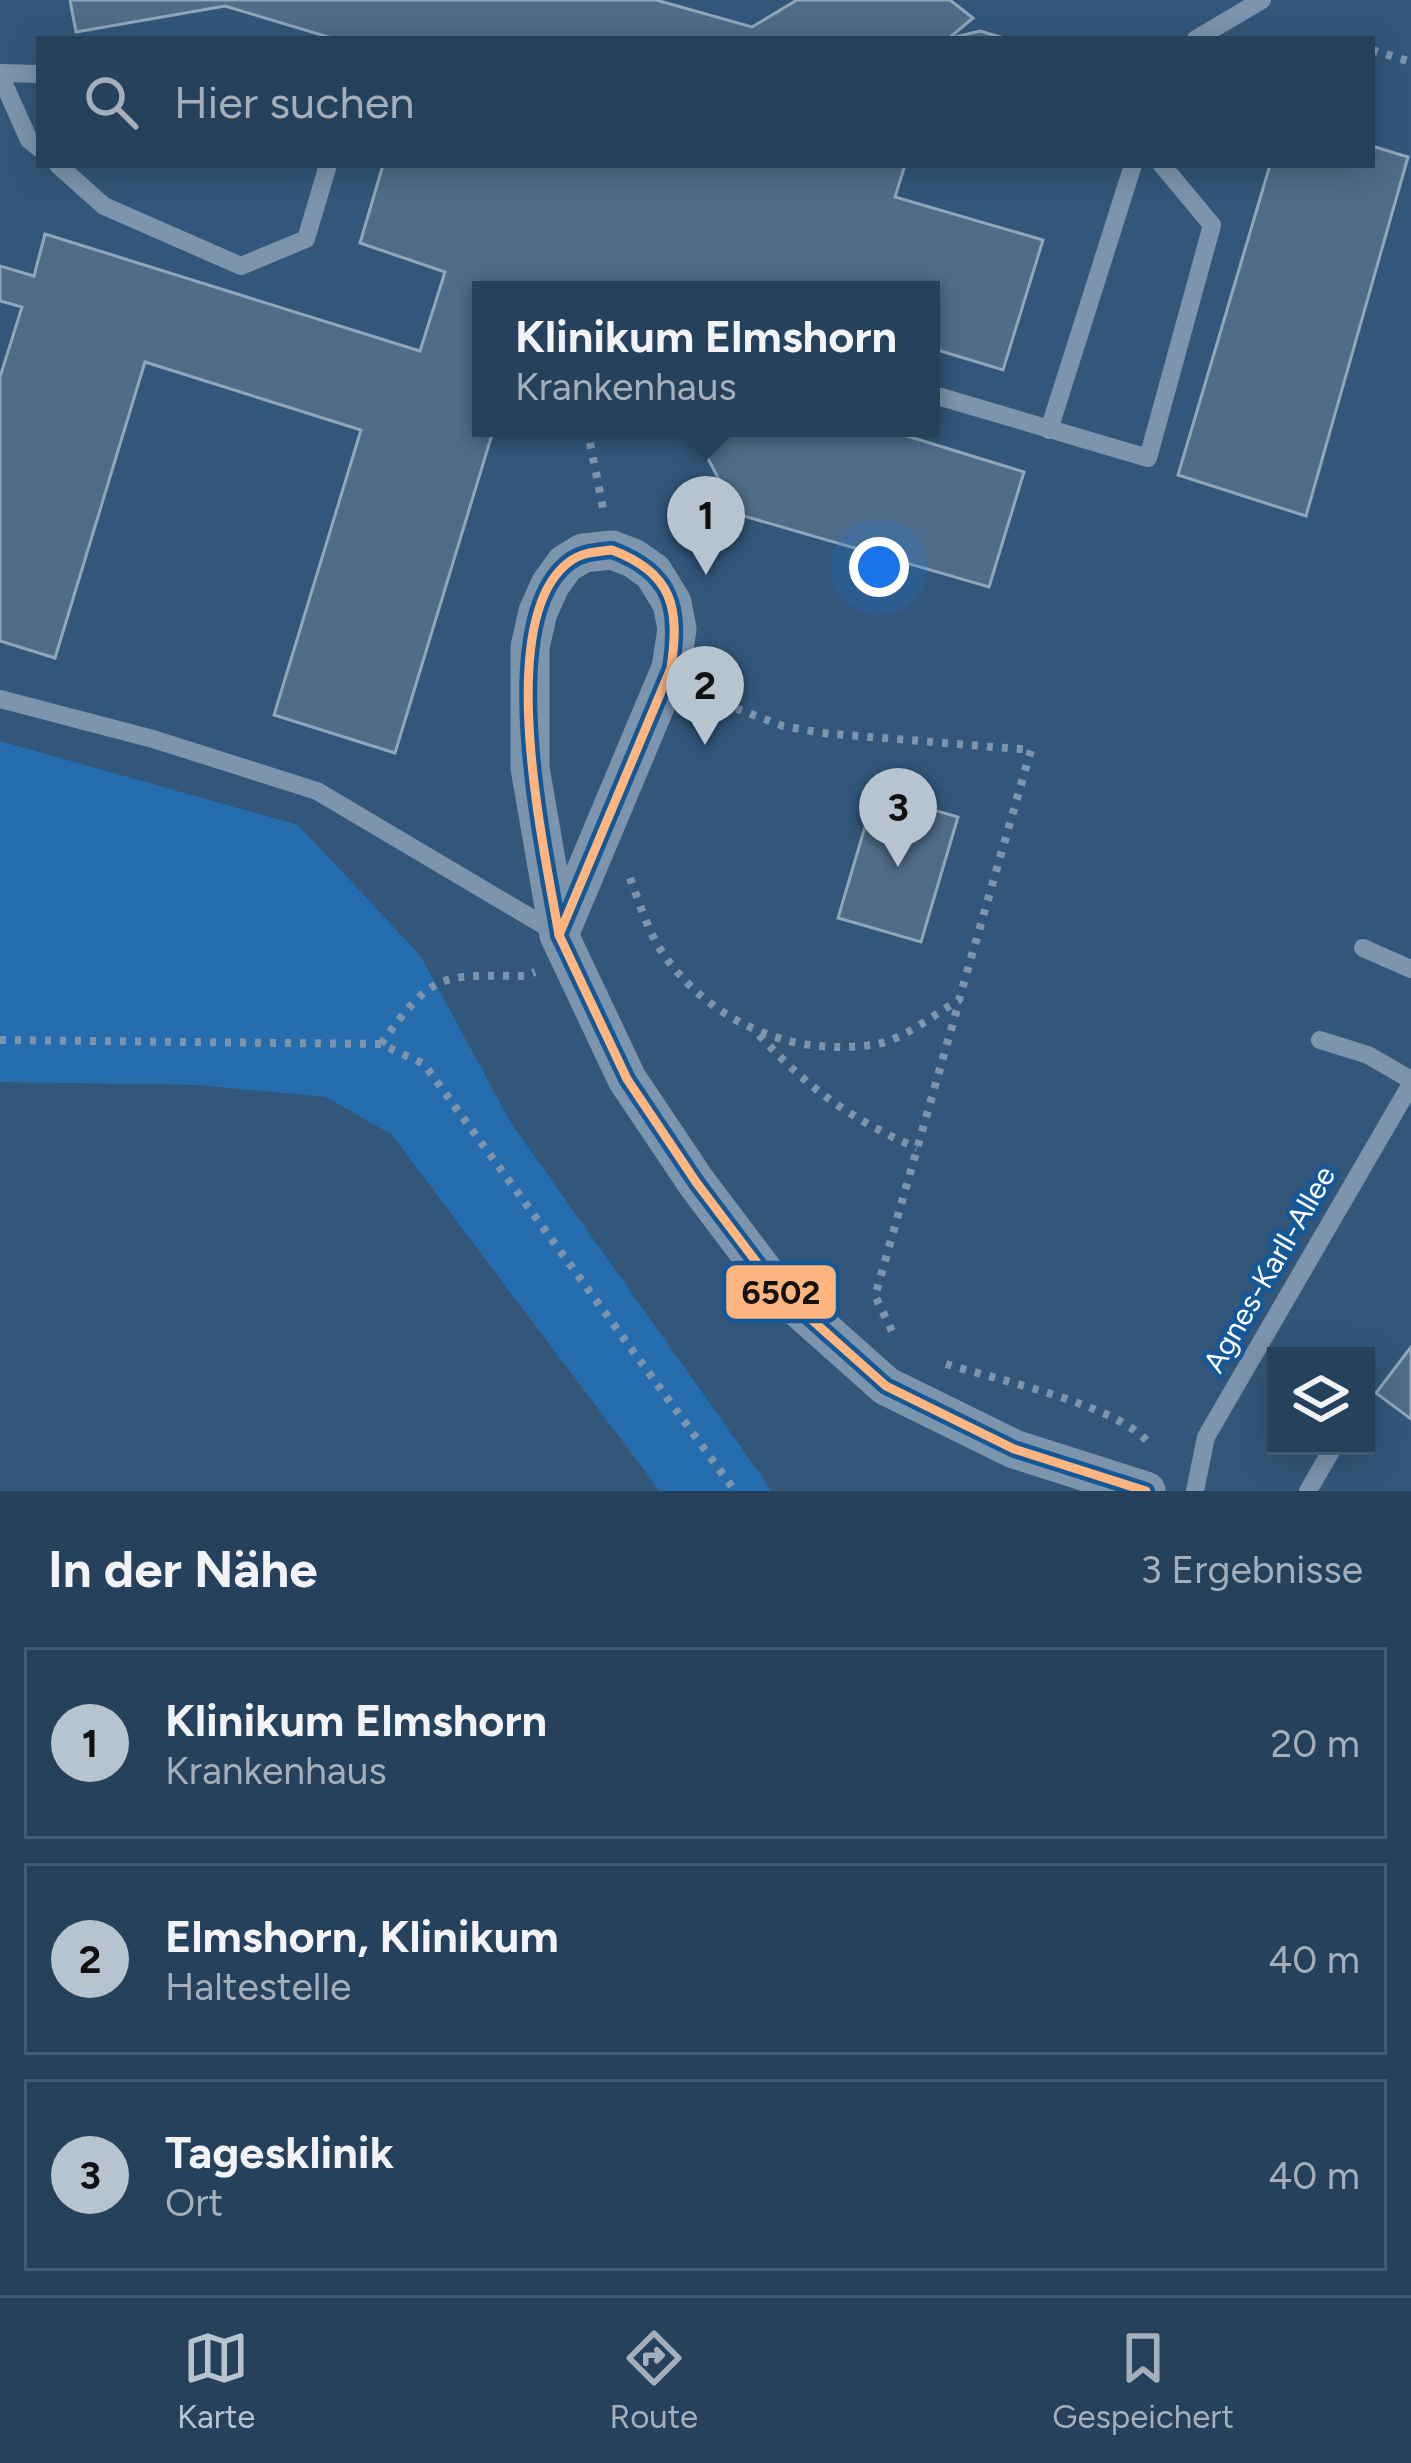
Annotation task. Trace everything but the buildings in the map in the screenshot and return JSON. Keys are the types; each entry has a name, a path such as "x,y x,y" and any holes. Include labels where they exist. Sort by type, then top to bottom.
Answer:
{"street":[{"path":"565,947 616,794 671,668 676,629 672,603 652,572 612,550 583,553 566,564 544,598 530,646 530,768 565,947 628,1079 696,1182 776,1288 886,1386 1014,1449 1151,1473"}],"lane":[{"path":"1201,36 1262,0"},
{"path":"36,74 0,74 29,140 36,146"},
{"path":"61,168 104,206 241,266 306,239 327,168"},
{"path":"1049,430 1132,168"},
{"path":"941,398 1148,458 1212,225 1164,168"},
{"path":"0,699 153,739 317,791 565,947"},
{"path":"1364,948 1411,969"},
{"path":"1320,1040 1368,1054 1411,1082"},
{"name":"Agnes-Karll-Allee","path":"1195,1491 1206,1437 1411,1082"},
{"path":"1308,1491 1329,1455"}],"path":[{"path":"1375,51 1411,62"},
{"path":"589,437 612,550"},
{"path":"665,682 783,726 1031,750 875,1295 901,1351"},
{"path":"616,794 630,881 664,955 714,1006 758,1033 796,1046 880,1044 959,1000"},
{"path":"381,1044 421,991 457,975 525,976 565,947"},
{"path":"758,1033 796,1075 863,1124 917,1148"},
{"path":"0,1040 381,1044 424,1064 735,1491"},
{"path":"944,1364 1114,1415 1146,1437 1151,1473"}],"shaded area":[{"path":"0,741 298,825 420,955 511,1123 772,1491 660,1491 392,1135 326,1097 198,1085 0,1082"}],"transit line":[{"name":"6502","path":"612,550 648,570 668,595 674,627 671,668 559,935 530,739 533,633 546,591 569,562 584,554 612,550"},
{"name":"6502","path":"559,935 627,1079 696,1182 776,1288 886,1386 1014,1449 1146,1491"}],"place":[{"name":"Klinikum Elmshorn","path":"706,575"},
{"name":"Elmshorn, Klinikum","path":"705,745"},
{"name":"Tagesklinik","path":"898,867"}]}
